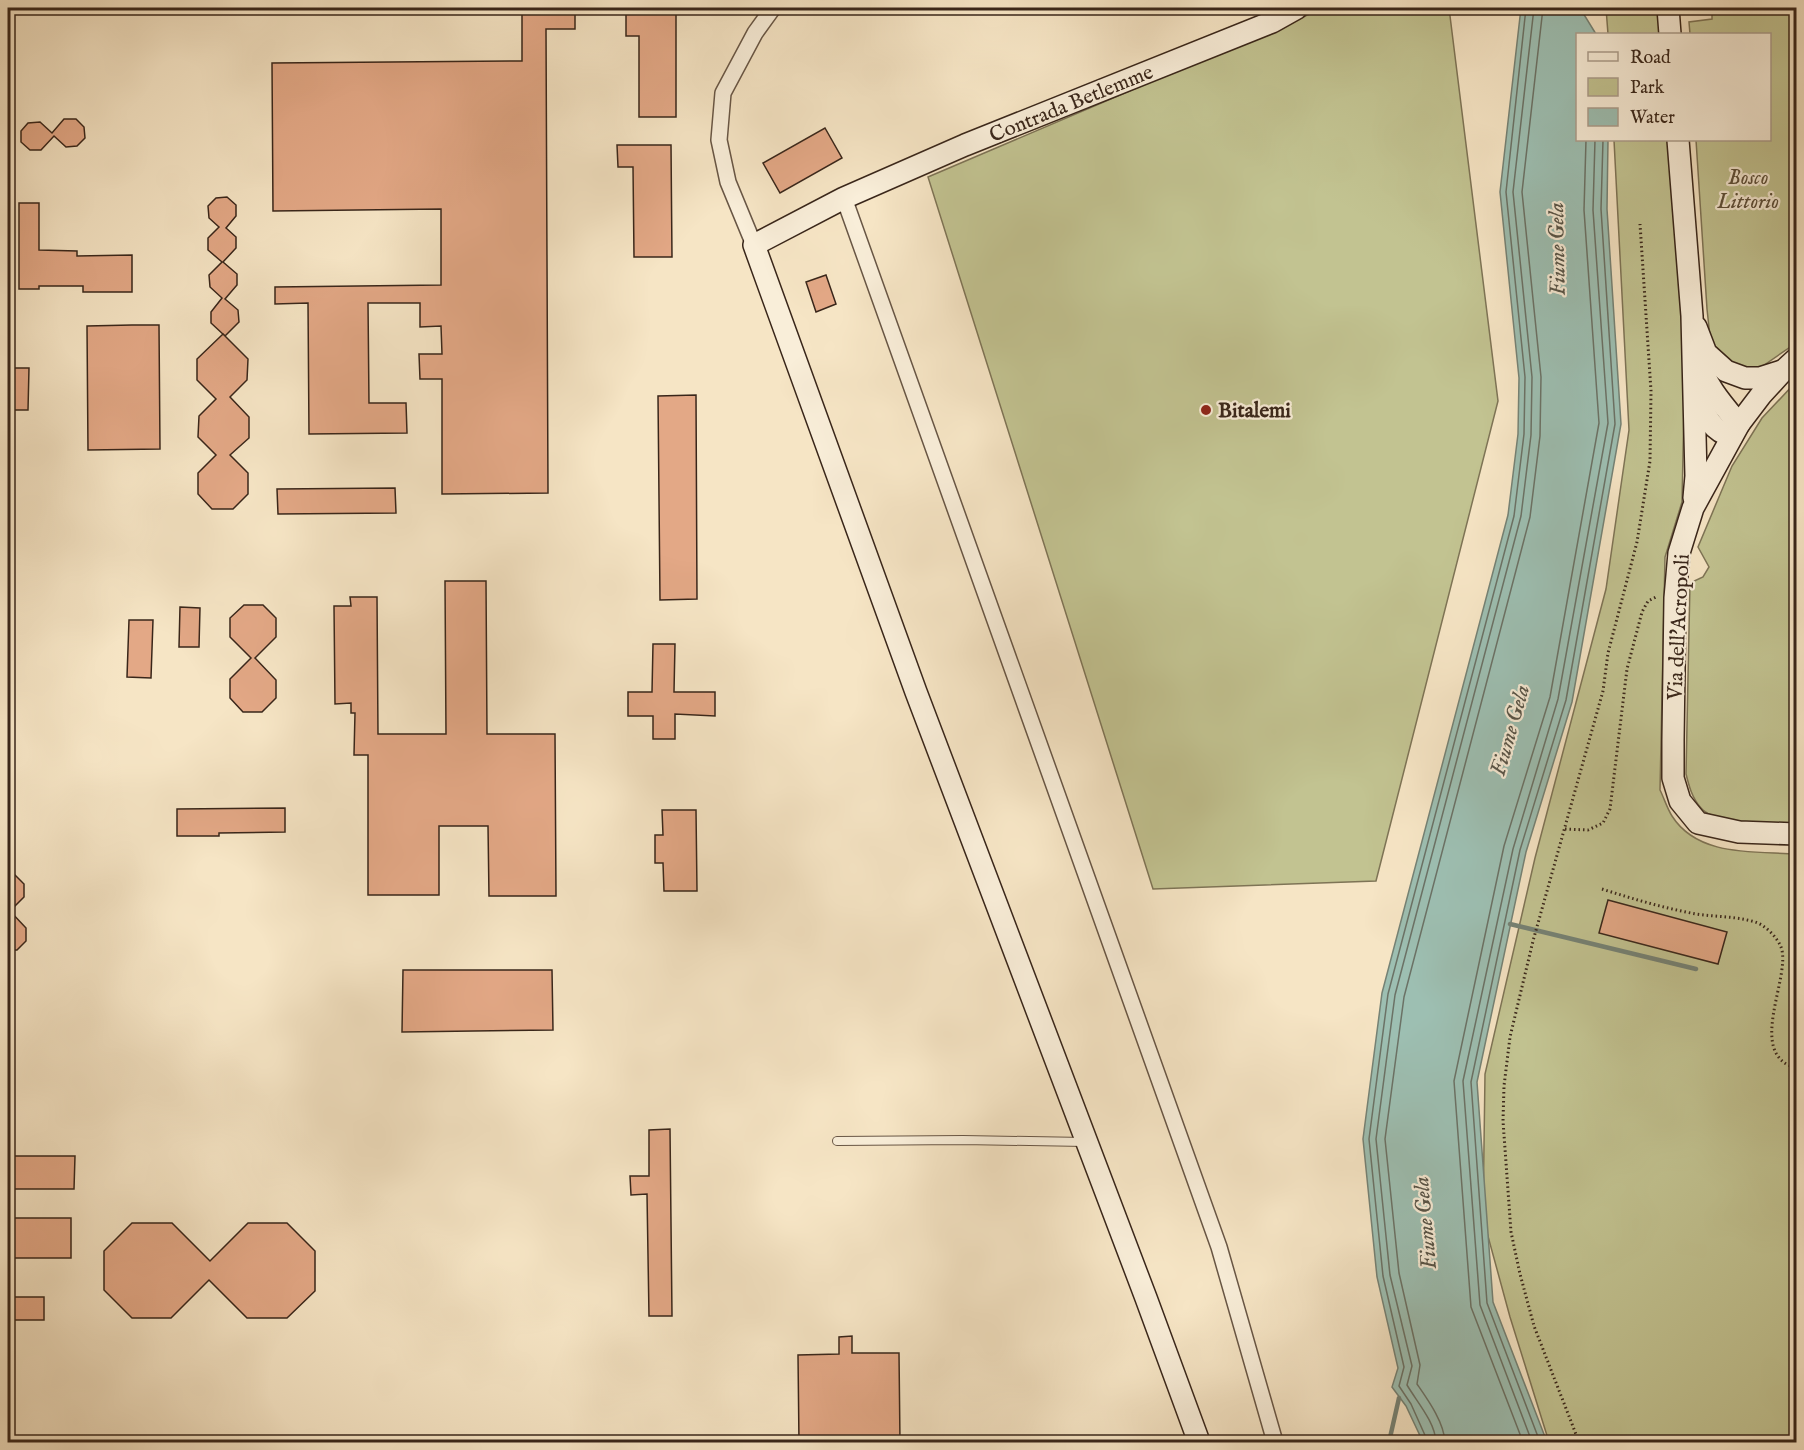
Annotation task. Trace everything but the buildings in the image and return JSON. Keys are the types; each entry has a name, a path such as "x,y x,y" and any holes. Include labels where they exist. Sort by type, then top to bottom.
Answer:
{"street":[{"path":"773,8 755,33 723,93 719,140 728,182 753,244 913,684 1199,1443"},
{"name":"Contrada Betlemme","path":"753,244 844,198 965,145 1272,22 1297,8"},
{"path":"1668,8 1670,33"},
{"path":"1678,141 1692,316 1696,476 1693,508"},
{"path":"844,198 1219,1247 1275,1443"},
{"path":"1692,316 1706,353 1726,371 1745,378 1760,378 1790,365"},
{"path":"1692,316 1700,363 1705,378 1724,406 1736,430 1720,434 1712,426 1695,394"},
{"name":"Via dell'Acropoli","path":"1790,365 1736,430 1693,508 1679,553 1675,598 1674,778 1680,801 1698,823 1739,832 1797,834"}],"lane":[{"path":"837,1140 1086,1142"}],"path":[{"path":"1579,1443 1534,1326 1511,1232 1503,1121 1504,1086 1510,1037 1539,917 1603,691 1608,653 1637,542 1650,460 1651,392 1640,224"},
{"path":"1565,829 1588,830 1603,823 1610,809 1627,669 1642,612 1648,601 1660,595 1675,598"},
{"path":"1602,889 1669,909 1732,917 1758,923 1772,934 1781,948 1782,964 1774,1003 1772,1032 1775,1049 1779,1059 1797,1068"}],"green space":[{"path":"1324,8 1449,8 1498,401 1376,881 1153,889 928,177"},
{"path":"1606,8 1659,8 1661,33 1608,33"},
{"name":"Bosco Littorio","path":"1712,8 1796,8 1796,343 1757,370 1740,368 1711,346 1696,141 1771,141 1771,33 1690,33 1689,22 1712,19"},
{"path":"1614,141 1669,141 1685,360 1682,502 1665,557 1660,790 1672,816 1696,839 1728,849 1796,854 1796,1442 1549,1442 1510,1317 1483,1218 1485,1074 1535,858 1606,589 1629,430"},
{"path":"1796,382 1796,825 1745,822 1708,814 1695,800 1686,774 1690,583 1703,577 1709,567 1698,547 1732,466 1762,418"}],"water":[{"name":"Fiume Gela","path":"1521,8 1580,8 1595,33 1576,33 1576,141 1608,141 1607,209 1621,424 1572,702 1526,852 1477,1082 1493,1302 1547,1442 1423,1442 1406,1406 1392,1387 1398,1368 1377,1277 1363,1139 1382,993 1508,515 1518,434 1519,378 1500,192"}],"waterway":[{"path":"1510,924 1696,969"},
{"path":"1389,1442 1399,1398"}],"place":[{"name":"Bitalemi","path":"1206,410"}]}
